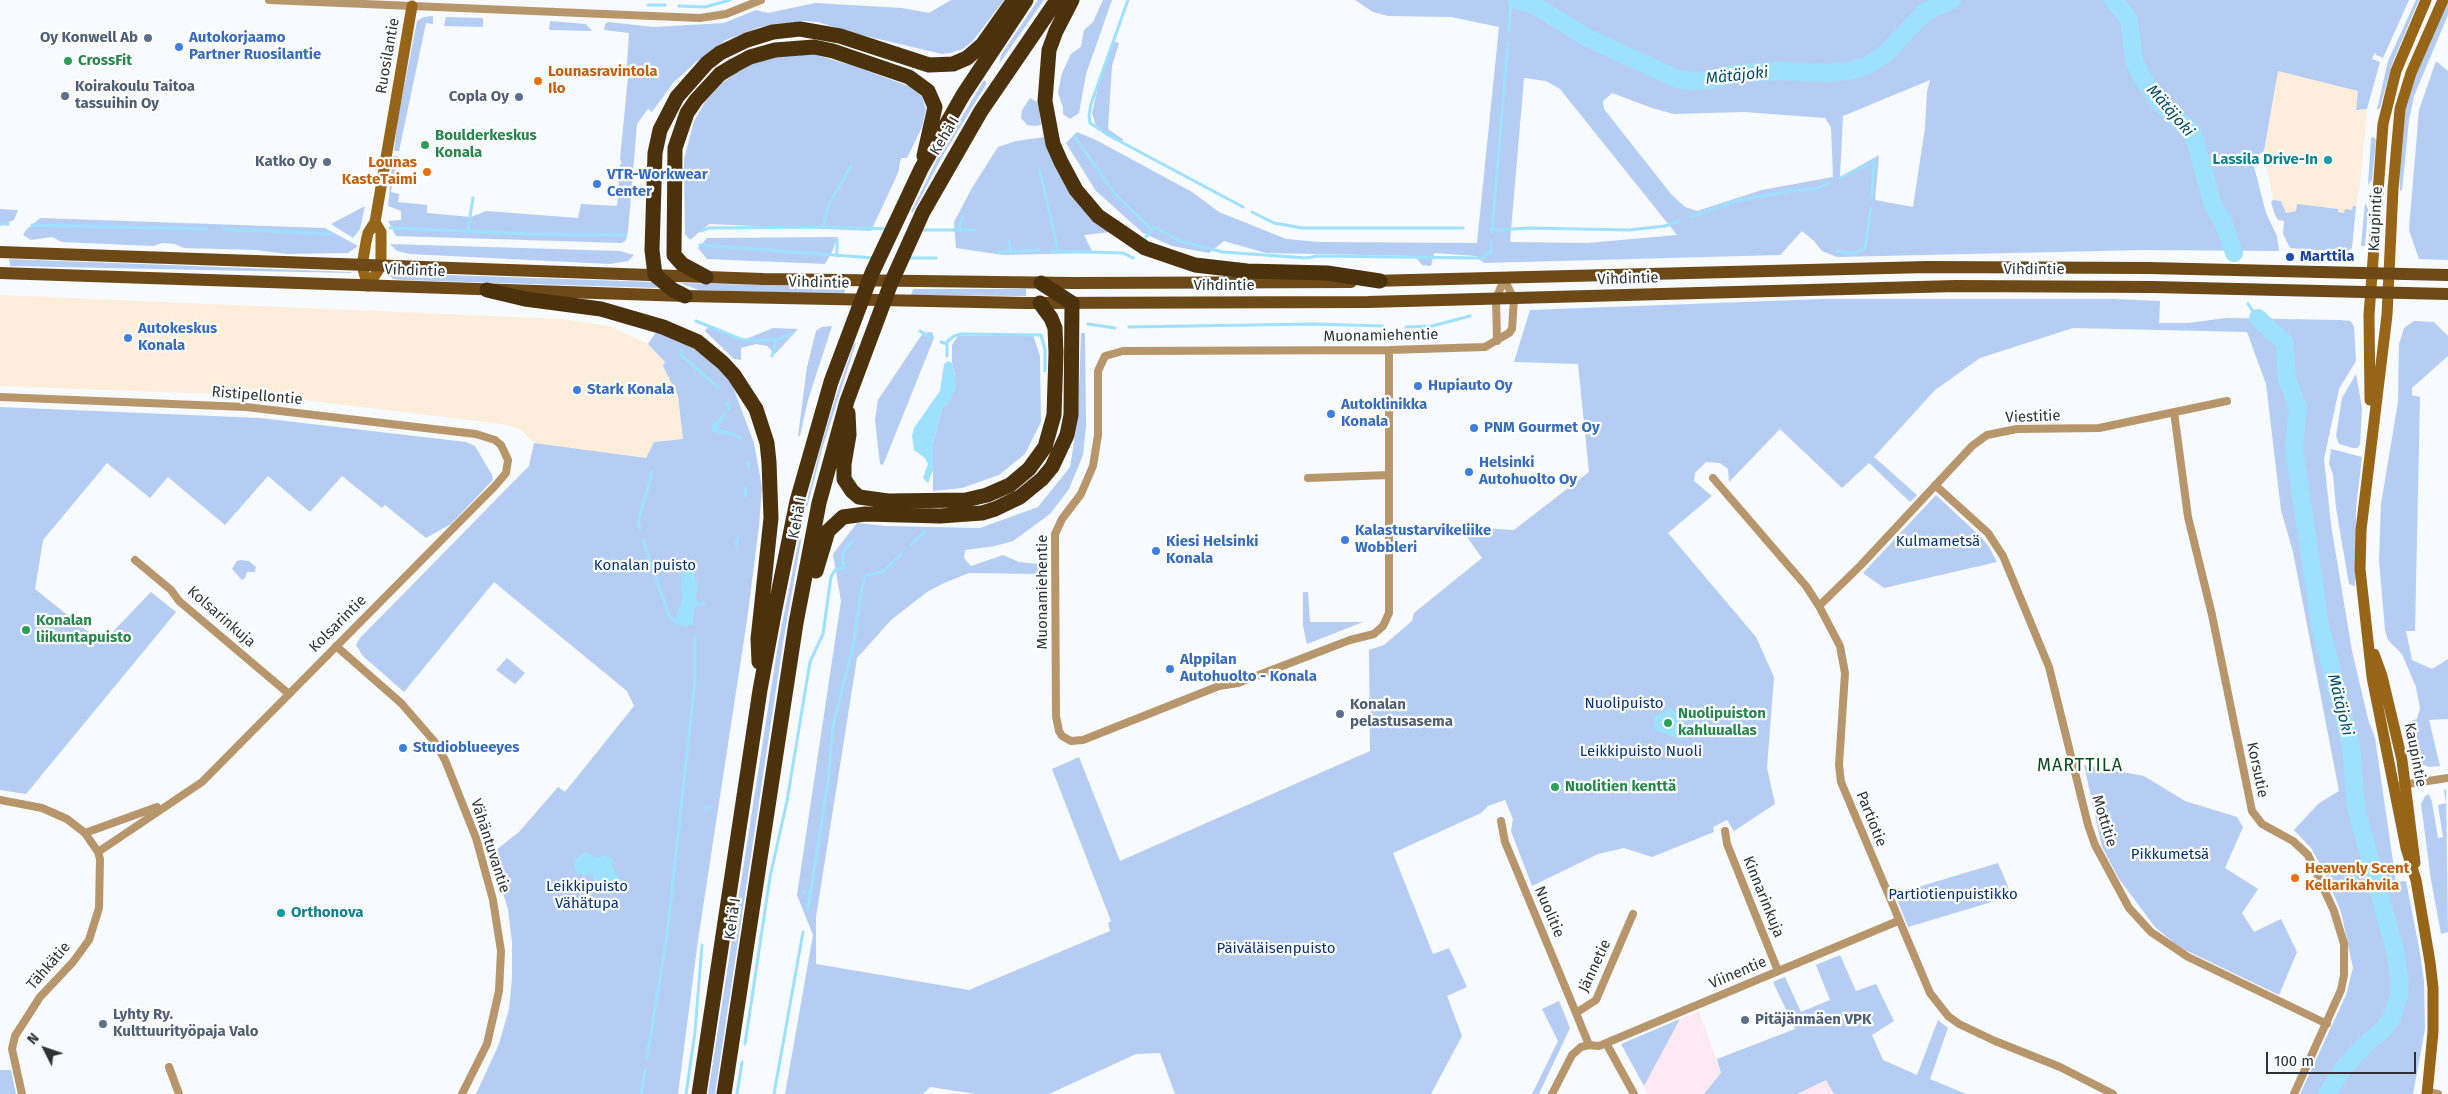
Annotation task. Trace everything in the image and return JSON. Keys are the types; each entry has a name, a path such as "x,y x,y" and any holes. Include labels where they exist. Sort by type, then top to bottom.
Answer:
{"highway":[{"path":"685,296 673,290 655,275 652,250 654,153 660,130 685,85 707,63 720,53 747,40 773,32 800,29 840,36 929,65 953,64 967,58 982,45 1014,0"},
{"name":"Kehä I","path":"699,1094 760,690 797,501 843,344 872,273 921,169 963,96 1026,0"},
{"name":"Kehä I","path":"724,1094 796,623 819,503 847,401 891,283 923,212 981,111 1057,0"},
{"path":"1072,0 1056,31 1049,50 1045,78 1047,118 1053,144 1067,176 1098,216 1126,237 1154,252 1195,265 1247,271 1327,273 1380,281"},
{"path":"706,277 682,264 674,255 675,148 687,113 696,100 720,74 742,61 775,50 814,47 894,70 915,80 928,91 935,107 921,169"},
{"path":"796,623 812,592 824,540 830,527 839,519 860,514 940,516 982,513 1010,503 1042,479 1059,453 1067,435 1071,415 1072,303 1041,283"},
{"path":"487,290 524,299 601,310 663,327 698,342 724,363 747,394 756,409 767,443 771,488 770,518 758,639 760,690"},
{"path":"847,401 848,435 844,479 852,491 859,497 888,502 966,500 998,491 1029,470 1045,447 1050,434 1056,393 1055,328 1051,318 1040,303"}],"main road":[{"name":"Kaupintie","path":"2370,447 2370,292 2380,151 2386,106 2396,71 2426,0"},
{"name":"Kaupintie","path":"2430,1093 2433,988 2416,880 2415,846 2400,786 2382,676 2369,639 2360,569 2360,530 2387,315 2388,274 2400,109 2411,73 2443,0"},
{"name":"Ruosilantie","path":"368,286 362,266 368,233 375,222 412,3"},
{"name":"Ruosilantie","path":"375,222 380,232 381,266"},
{"name":"Vihdintie","path":"0,252 706,277 1041,283 1504,279 1927,267 2149,268 2448,275"},
{"path":"368,286 381,266"},
{"name":"Vihdintie","path":"0,273 685,296 1040,303 1368,302 1956,286 2153,287 2448,294"}],"street":[{"name":"Ruosilantie","path":"269,0 412,3"},
{"path":"412,3 700,18 726,14 761,0"},
{"path":"1497,341 1512,329 1514,299 1504,279"},
{"path":"1497,341 1496,299 1504,279"},
{"name":"Muonamiehentie","path":"1389,475 1389,613 1387,621 1379,631 1238,683 1219,686 1083,740 1071,741 1062,736 1058,731 1056,716 1056,534 1062,519 1081,494 1093,466 1098,435 1098,371 1105,356 1124,351 1475,349 1485,347 1497,341"},
{"path":"1308,478 1389,475 1389,350"},
{"name":"Ristipellontie","path":"0,396 256,408 476,434 495,440 505,452"},
{"name":"Viestitie","path":"1819,606 1861,565 1972,446 1995,432 2017,429 2098,428 2226,401"},
{"name":"Korsutie","path":"2174,412 2188,517 2212,615 2252,811 2262,824 2293,841 2308,855 2340,926 2345,958 2344,975 2327,1024 2294,1094"},
{"name":"Kolsarintie","path":"98,852 168,803 202,782 503,478 508,466 505,452"},
{"name":"Partiotie","path":"1713,478 1806,586 1840,646 1845,665 1839,765 1841,782 1898,922 1930,993 1948,1016 1972,1031 2060,1067 2113,1094"},
{"name":"Mottitie","path":"1935,485 1988,533 2003,556 2049,666 2088,825 2095,845 2130,908 2151,932 2176,950 2327,1024"},
{"name":"Kolsarinkuja","path":"135,560 171,590 179,601 289,694"},
{"name":"Vähäntuvantie","path":"336,646 401,703 434,740 445,760 476,838 494,900 501,952 499,992 487,1044 462,1094"},
{"path":"2400,786 2448,778"},
{"path":"0,800 53,812 85,832 98,852"},
{"name":"Kolsarintie","path":"85,832 168,803"},
{"name":"Nuolitie","path":"1500,821 1505,842 1576,1013"},
{"name":"Kinnarinkuja","path":"1725,831 1727,844 1778,971"},
{"name":"Tähkätie","path":"22,1094 12,1050 15,1036 40,997 73,962 89,940 99,908 101,883 98,852"},
{"name":"Jännetie","path":"1589,1045 1576,1013 1596,1000 1633,914"},
{"name":"Viinentie","path":"1589,1045 1594,1047 1606,1043 1898,922"},
{"path":"1606,1043 1634,1094"},
{"path":"1552,1094 1572,1055 1581,1047 1589,1045"},
{"path":"169,1067 179,1094"}],"shaded area":[{"path":"2278,71 2358,91 2356,110 2367,109 2360,184 2356,206 2353,206 2353,210 2344,213 2296,211 2286,213 2281,201 2273,200 2264,153"},
{"path":"0,295 562,319 610,326 648,344 665,362 678,396 683,439 654,442 646,458 534,443 520,429 502,424 270,396 0,386"},
{"path":"948,361 952,363 956,388 948,403 942,408 933,443 933,470 928,483 923,478 928,464 925,458 914,450 912,436 914,428 940,391 944,364"},
{"path":"725,412 726,415 718,428 741,436 741,440 733,436 712,432 712,425"},
{"path":"689,563 692,564 695,579 698,583 696,599 699,604 694,608 693,624 686,627 677,624 675,619 682,601 681,574"},
{"name":"Nuolipuiston kahluuallas","path":"1670,708 1680,714 1685,733 1681,740 1656,730 1654,727 1654,717"},
{"path":"585,852 599,858 605,855 613,859 612,866 620,880 614,893 610,895 598,890 592,874 584,876 576,873 575,859"},
{"path":"1699,1011 1721,1073 1704,1094 1648,1094 1644,1086 1680,1019"},
{"path":"1826,1080 1834,1094 1797,1094"}],"green space":[{"path":"951,0 1004,0 972,42 963,49 950,53 942,54 853,33 818,22 803,21 760,27 726,40 696,62 673,83 652,112 648,109 637,124 628,231 626,240 622,243 396,236 388,221 401,220 401,211 388,206 393,156 398,156 391,192 399,194 398,202 427,205 427,213 471,217 486,211 578,218 581,204 617,206 620,164 622,164 620,159 628,77 626,77 629,33 604,30 605,24 608,22 654,27 724,23 756,10 768,13 815,3 902,8 929,13"},
{"path":"1038,0 1044,0 999,64 1001,55"},
{"path":"1103,0 1112,0 1086,74 1079,113 1070,119 1063,114 1063,107 1058,93 1062,73 1071,54 1081,47 1084,30 1093,22"},
{"path":"1355,0 2409,0 2383,58 2376,55 2375,52 2372,59 2380,62 2367,109 2356,110 2358,91 2278,71 2264,151 2252,159 2266,213 2277,236 2279,251 2143,250 1837,257 1822,251 1802,231 1780,255 1484,263 1476,256 1434,253 1431,266 1422,265 1415,256 1266,253 1224,241 1209,253 1172,246 1143,233 1096,191 1066,143 1077,132 1096,140 1192,192 1219,212 1286,239 1320,242 1477,243 1499,27 1451,17 1388,16 1373,12","holes":["1524,78 1546,81 1560,89 1677,235 1587,243 1510,242","1930,80 1913,207 1875,200 1879,155 1840,177 1843,116","1612,93 1674,114 1744,112 1825,118 1831,127 1833,177 1762,190 1697,211 1685,207 1671,194 1604,109 1603,101"]},
{"path":"2416,0 2419,0 2392,64 2380,108 2377,110 2388,61"},
{"path":"2448,0 2448,15 2414,96 2409,120 2402,190 2400,191 2399,164 2405,110 2414,76"},
{"path":"433,16 433,24 426,23 399,151 394,151 398,118 417,21 424,17"},
{"path":"446,17 483,18 483,27 444,26"},
{"path":"550,21 586,24 592,31 551,30 549,29"},
{"path":"1113,41 1119,43 1112,66 1108,129 1124,140 1119,142 1096,126 1092,113 1098,87"},
{"path":"783,54 816,55 854,66 911,87 922,97 926,109 922,127 907,158 901,158 898,173 871,231 709,224 690,240 685,234 684,159 694,121 705,102 722,83 751,62"},
{"path":"2436,61 2448,71 2448,260 2419,259 2409,230 2419,110"},
{"path":"984,80 987,83 942,157 913,212 911,212 938,157"},
{"path":"1030,98 1037,102 1041,125 1027,125 1021,118 1022,110"},
{"path":"1045,137 1110,232 1084,235 1093,253 1003,255 956,248 954,222 972,188 998,147 1016,141"},
{"path":"2374,137 2376,140 2372,180 2368,185 2371,138"},
{"path":"2273,200 2281,201 2286,213 2296,211 2297,204 2338,209 2338,212 2344,213 2345,209 2352,210 2353,206 2356,206 2352,248 2346,252 2290,248 2283,234 2284,221 2278,220 2275,215 2271,202"},
{"path":"2365,203 2368,209 2365,246 2361,246"},
{"path":"365,206 360,229 353,238 331,224"},
{"path":"0,209 18,210 14,220 0,226"},
{"path":"40,218 325,228 358,246 348,253 287,254 256,250 184,248 175,244 162,243 153,246 62,242 52,237 31,240 23,235"},
{"path":"837,237 833,250 825,264 707,259 698,248 707,238"},
{"path":"390,244 620,251 634,255 628,261 610,264 410,254 397,251"},
{"path":"9,259 351,272 352,273 10,266"},
{"path":"387,273 653,282 658,288 403,280 393,279"},
{"path":"680,283 846,287 844,294 699,290"},
{"path":"913,289 1026,289 1026,296 911,295"},
{"path":"1823,299 2114,299 2160,301 2159,323 2188,323 2226,318 2340,320 2350,321 2354,326 2356,361 2339,389 2324,459 2331,525 2352,651 2368,719 2375,738 2396,882 2406,881 2424,981 2425,1029 2413,1094 2300,1094 2346,995 2353,968 2341,912 2323,869 2311,848 2294,830 2318,804 2339,791 2293,552 2281,510 2266,384 2247,332 2073,328 1980,358 1935,390 1874,457 1917,495 1910,502 1869,463 1842,488 1780,429 1729,482 1728,469 1720,463 1706,462 1695,473 1694,481 1712,496 1668,533 1756,637 1774,677 1767,768 1775,804 1734,831 1727,820 1713,827 1714,832 1652,857 1624,848 1598,854 1532,886 1511,831 1513,819 1505,800 1488,806 1481,813 1393,853 1433,954 1449,948 1467,987 1447,996 1462,1036 1431,1094 1175,1094 1160,1053 1136,1054 1049,1094 976,1094 930,1087 923,1094 785,1094 813,935 797,895 841,601 833,554 857,523 886,526 980,528 1038,507 1070,467 1078,417 1081,333 1085,333 1086,426 1083,455 1069,489 1050,514 1013,541 995,546 965,550 964,558 971,566 1003,555 1019,562 1037,564 1040,574 969,573 944,583 927,592 891,620 857,658 816,917 816,964 969,990 1110,931 1108,923 1111,921 1052,769 1079,757 1120,861 1370,751 1369,650 1384,645 1412,621 1414,613 1482,558 1467,537 1467,527 1514,530 1589,472 1578,364 1514,362 1530,310"},
{"path":"2414,321 2434,322 2448,336 2448,356 2412,388 2412,395 2420,397 2415,631 2406,631 2412,660 2432,669 2448,659 2448,719 2429,720 2440,766 2429,767 2419,763 2411,747 2411,721 2417,719 2420,708 2416,687 2402,654 2388,640 2385,630 2379,560 2381,504 2398,402 2399,344 2404,328"},
{"path":"832,326 808,400 800,436 798,436 807,367 816,331 822,327"},
{"path":"708,327 714,327 730,336 746,339 773,328 798,329 775,354 767,346 756,344 741,348 741,360 734,359 705,331"},
{"name":"Konalan puisto","path":"657,331 697,350 730,379 754,443 762,488 747,620 698,940 678,1094 476,1094 499,1044 509,1009 512,979 512,942 508,909 491,854 519,832 558,787 565,792 634,706 627,691 494,582 404,692 363,656 356,645 360,638 529,466 534,443 646,458 654,442 683,439 678,396 663,366 665,362 648,344"},
{"path":"932,332 934,338 883,465 880,464 875,420 878,400 923,333"},
{"path":"1033,335 1040,356 1041,422 1025,454 999,475 962,488 933,491 933,443 942,408 948,403 955,375 952,363 952,345 958,336"},
{"path":"856,343 823,446 805,515 804,512 821,446 836,396 854,344"},
{"path":"2356,374 2362,408 2360,444 2357,448 2353,448 2339,444 2336,436 2342,398"},
{"path":"0,407 260,418 466,442 475,446 493,480 451,524 426,538 385,505 382,508 342,476 310,512 268,476 225,525 168,477 150,498 107,463 43,540 35,589 102,643 151,592 176,612 26,794 0,790"},
{"path":"2331,449 2362,457 2356,508 2355,586 2349,584 2336,508 2333,474 2329,464"},
{"name":"Kulmametsä","path":"1936,495 1981,537 1997,562 1884,588 1863,573"},
{"path":"800,534 801,541 783,643 715,1094 708,1094 778,644"},
{"path":"237,561 249,561 256,567 255,572 247,572 242,580 232,569"},
{"path":"1303,592 1308,592 1310,622 1363,622 1307,644 1303,626"},
{"path":"507,658 525,673 515,684 496,670"},
{"name":"Pikkumetsä","path":"2084,765 2144,776 2185,801 2237,817 2243,827 2225,868 2258,889 2242,913 2254,932 2281,919 2297,952 2279,995 2179,947 2155,927 2119,879 2102,847"},
{"path":"2446,789 2448,932 2441,934 2431,880 2421,804 2425,796 2429,794 2438,838 2443,837 2438,805 2446,803 2444,790"},
{"name":"Partiotienpuistikko","path":"1998,863 2012,896 1908,927 1895,894"},
{"path":"1840,955 1856,991 1876,984 1894,1021 1872,1035 1883,1060 1917,1075 1938,1020 1948,1028 1930,1079 1966,1094 1834,1094 1826,1080 1797,1094 1704,1094 1721,1073 1717,1059 1795,1029 1773,982 1785,977 1801,1012 1830,1000 1816,965"},
{"path":"1559,1001 1570,1028 1539,1094 1532,1094 1558,1041 1542,1009"},
{"path":"1680,1019 1644,1086 1621,1044"},
{"path":"0,1070 11,1070 16,1094 0,1094"}],"waterway":[{"path":"679,6 705,7 730,0"},
{"path":"1128,0 1091,104 1090,123 1110,136 1243,207"},
{"path":"1509,31 1511,0"},
{"name":"Mätäjoki","path":"1517,0 1536,6 1586,37 1677,79 1693,81 1709,80 1738,73 1779,71 1828,73 1850,71 1870,64 1886,53 1925,12 1952,0"},
{"name":"Mätäjoki","path":"2113,0 2129,19 2134,61 2142,77 2161,104 2193,133 2212,202 2224,225 2234,253"},
{"path":"648,5 665,5"},
{"path":"1492,232 1508,43"},
{"path":"1075,137 1114,193 1151,229"},
{"path":"1872,196 1874,161"},
{"path":"1840,178 1871,163"},
{"path":"823,228 828,206 851,166"},
{"path":"1040,171 1058,251"},
{"path":"1690,217 1736,201 1789,191 1816,189 1829,183"},
{"path":"468,230 473,198"},
{"path":"1836,251 1854,254 1865,248 1871,208"},
{"path":"1252,212 1274,223 1302,228 1463,228"},
{"path":"958,230 963,216"},
{"path":"1490,228 1499,230 1529,228 1629,230 1665,226 1679,221"},
{"path":"0,224 8,224"},
{"path":"32,225 207,229"},
{"path":"701,231 709,228 838,227 887,229"},
{"path":"1146,237 1154,227 1180,241 1223,252 1306,258 1318,256 1482,258 1491,252 1491,243"},
{"path":"390,228 529,234 626,235"},
{"path":"224,229 332,234"},
{"path":"920,230 975,230"},
{"path":"837,239 837,256"},
{"path":"1009,241 1011,251"},
{"path":"700,245 874,258"},
{"path":"999,252 1039,250"},
{"path":"1051,251 1123,253 1133,258"},
{"path":"908,258 936,258"},
{"name":"Mätäjoki","path":"2248,304 2258,318"},
{"path":"1406,327 1432,326 1470,316"},
{"name":"Mätäjoki","path":"2258,318 2285,343 2287,379 2298,407 2294,448 2320,625 2351,746 2356,808 2394,947 2400,982 2399,996 2392,1017 2384,1029 2369,1041 2345,1066 2327,1094"},
{"path":"696,321 743,340 776,340 792,334"},
{"path":"1088,324 1115,328"},
{"path":"1129,327 1313,324 1383,326"},
{"path":"920,331 930,337"},
{"path":"946,343 954,336 961,334 1041,335 1045,350 1045,371"},
{"path":"772,356 776,340"},
{"path":"941,342 947,344 947,356"},
{"path":"681,351 681,355 719,388"},
{"path":"727,403 729,409"},
{"path":"748,462 749,468"},
{"path":"640,530 638,522 652,472"},
{"path":"745,496 746,488"},
{"path":"911,545 925,531"},
{"path":"736,546 738,538"},
{"path":"643,540 669,616 676,622"},
{"path":"745,1044 770,877 787,801 810,662 823,634 831,577 835,570 845,567 842,561 844,551 853,541"},
{"path":"808,909 828,782 833,726 853,647 862,587 866,575 882,572 902,554"},
{"path":"698,604 704,603"},
{"path":"647,1058 667,935 695,681 695,638"},
{"path":"704,808 710,807"},
{"path":"803,892 810,893"},
{"path":"774,1094 803,932"},
{"path":"686,1094 695,1032 702,945"},
{"name":"Mätäjoki","path":"2399,996 2403,997"},
{"path":"737,1094 742,1062"},
{"path":"641,1094 645,1071"}],"place":[{"name":"Oy Konwell Ab","path":"148,38"},
{"name":"Autokorjaamo Partner Ruosilantie","path":"179,47"},
{"name":"CrossFit","path":"68,61"},
{"name":"Lounasravintola Ilo","path":"538,81"},
{"name":"Koirakoulu Taitoa tassuihin Oy","path":"65,96"},
{"name":"Copla Oy","path":"519,97"},
{"name":"Boulderkeskus Konala","path":"425,145"},
{"name":"Lassila Drive-In","path":"2328,160"},
{"name":"Katko Oy","path":"327,162"},
{"name":"Lounas KasteTaimi","path":"427,172"},
{"name":"VTR-Workwear Center","path":"597,184"},
{"name":"Marttila","path":"2290,257"},
{"name":"Autokeskus Konala","path":"128,338"},
{"name":"Hupiauto Oy","path":"1418,386"},
{"name":"Stark Konala","path":"577,390"},
{"name":"Autoklinikka Konala","path":"1331,414"},
{"name":"PNM Gourmet Oy","path":"1474,428"},
{"name":"Helsinki Autohuolto Oy","path":"1469,472"},
{"name":"Kalastustarvikeliike Wobbleri","path":"1345,540"},
{"name":"Kiesi Helsinki Konala","path":"1156,551"},
{"name":"Konalan liikuntapuisto","path":"26,630"},
{"name":"Alppilan Autohuolto - Konala","path":"1170,669"},
{"name":"Konalan pelastusasema","path":"1340,714"},
{"name":"Nuolipuiston kahluuallas","path":"1668,723"},
{"name":"Studioblueeyes","path":"403,748"},
{"name":"Nuolitien kenttä","path":"1555,787"},
{"name":"Heavenly Scent Kellarikahvila","path":"2295,878"},
{"name":"Orthonova","path":"281,913"},
{"name":"Pitäjänmäen VPK","path":"1745,1020"},
{"name":"Lyhty Ry. Kulttuurityöpaja Valo","path":"103,1024"}],"district":[{"name":"MARTTILA","path":"2080,766"}],"park label":[{"name":"Nuolipuisto","path":"1624,704"},
{"name":"Leikkipuisto Nuoli","path":"1641,752"},
{"name":"Leikkipuisto Vähätupa","path":"587,896"},
{"name":"Päiväläisenpuisto","path":"1276,949"}]}
